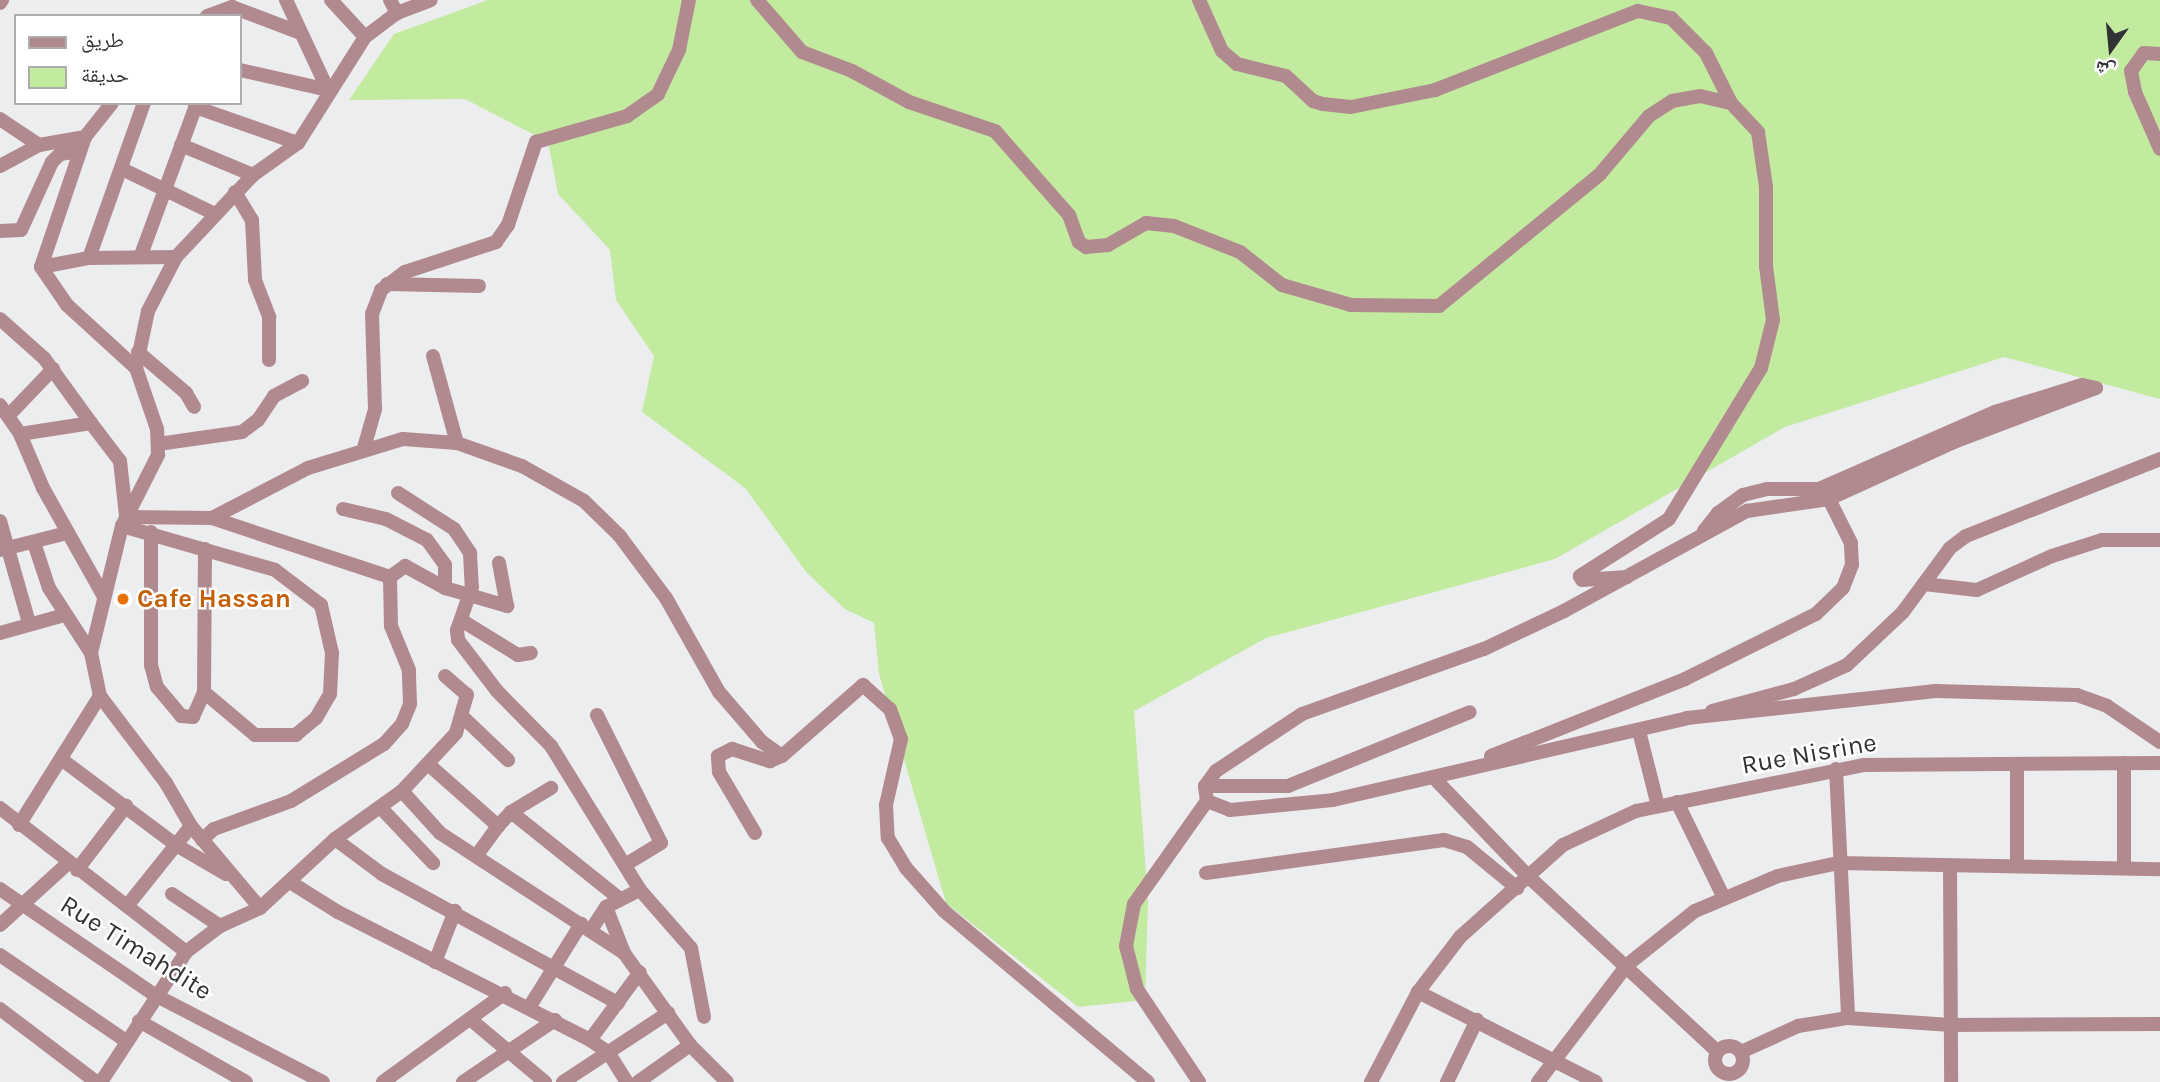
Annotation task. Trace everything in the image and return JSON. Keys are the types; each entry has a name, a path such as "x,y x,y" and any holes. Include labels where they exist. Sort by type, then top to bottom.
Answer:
{"street":[{"path":"286,0 298,32 328,90"},
{"path":"331,0 365,37"},
{"path":"91,653 103,595 124,522 158,454 157,429 136,368 148,311 176,257 213,213 235,192 298,143 316,121 328,90 365,37 393,6 431,0"},
{"path":"364,448 377,387 372,314 375,299 387,284 405,272 496,242 508,225 536,142 627,116 659,94 679,50 688,0"},
{"path":"757,0 802,52 852,71 909,102 995,131 1069,215 1079,242 1086,247 1108,245 1146,223 1174,226 1240,252 1282,285 1351,305 1439,306 1600,174 1649,116 1672,101 1700,96 1731,103"},
{"path":"1199,0 1222,51 1237,64 1286,76 1313,102 1351,107 1435,90 1638,11 1671,18 1706,54 1731,103 1758,132 1766,187 1766,266 1773,320 1761,368 1669,519 1580,576 1582,580 1627,577"},
{"path":"211,14 233,3 298,32"},
{"path":"2160,54 2144,53 2131,71 2135,92 2160,149"},
{"path":"242,70 328,90"},
{"path":"41,267 82,144 111,105"},
{"path":"89,258 143,105"},
{"path":"141,255 196,105 298,143"},
{"path":"0,119 39,145"},
{"path":"0,166 39,145 82,144"},
{"path":"0,231 21,230 51,162 60,154 82,144"},
{"path":"181,145 253,176"},
{"path":"122,169 213,213"},
{"path":"235,192 252,220 255,280 269,317 269,360"},
{"path":"41,267 89,258 141,255 176,257"},
{"path":"41,267 67,305 136,368"},
{"path":"387,284 479,286"},
{"path":"0,319 53,369 120,461 124,522"},
{"path":"138,352 186,393 194,407"},
{"path":"433,356 457,443"},
{"path":"53,369 5,410 20,434 67,533 103,595"},
{"path":"158,444 243,432 258,420 274,396 302,381"},
{"path":"1199,1082 1138,989 1126,946 1134,904 1207,801 1205,786 1216,771 1302,714 1484,649 1627,577 1704,531 1762,507 1829,499 1954,442 2096,388 2082,385 2017,404 1819,489 1767,489 1743,495 1717,513 1704,531"},
{"path":"20,434 91,423"},
{"path":"212,518 307,468 364,448 403,439 457,443 522,466 584,501 619,535 666,598 719,692 762,742 782,756"},
{"path":"1454,770 1639,731 1794,689 1847,665 1896,620 1950,548 1977,530 2160,459"},
{"path":"398,493 454,529 470,553 469,597 458,640 497,691 551,746 640,890 691,948 704,1017"},
{"path":"1207,801 1230,810 1333,800 1433,777 1685,679 1816,614 1843,588 1852,565 1851,543 1829,499"},
{"path":"343,509 386,519 427,540 445,565 445,588"},
{"path":"124,522 212,518 390,577"},
{"path":"0,521 3,549 29,623"},
{"path":"124,522 275,570 321,606 332,653 330,694 316,718 296,735 255,735 204,692"},
{"path":"151,532 151,665 157,687 181,716 194,717 204,692 205,549"},
{"path":"3,549 67,533"},
{"path":"1924,584 1977,590 2052,556 2102,540 2160,540"},
{"path":"34,542 49,587 91,653 100,696 166,783 191,826 260,908"},
{"path":"390,577 405,566 445,588 507,606 499,563"},
{"path":"202,840 214,830 237,825 291,801 384,744 402,724 410,704 409,670 391,626 390,577"},
{"path":"0,632 65,615"},
{"path":"461,620 518,655 531,653"},
{"path":"101,1082 155,995 186,952 219,926 260,908 335,839 402,791 428,764 464,718 467,695 445,676"},
{"path":"755,833 719,772 718,756 732,749 770,761 782,756 863,685 898,721 901,739 886,806 888,838 906,868 944,911 1148,1082"},
{"path":"1687,718 1936,691 2038,691 2089,698 2160,742"},
{"path":"19,825 100,696"},
{"path":"1205,786 1287,786 1470,712"},
{"path":"597,715 661,843 625,865"},
{"path":"464,718 508,760"},
{"path":"1639,731 1658,806"},
{"path":"61,759 176,845 231,876"},
{"path":"2124,763 2124,868"},
{"name":"Rue Nisrine","path":"1371,1082 1418,992 1460,937 1530,878 1563,845 1636,811 1836,769 1901,764 2160,763"},
{"path":"428,764 498,826"},
{"path":"2017,764 2018,866"},
{"path":"1836,769 1838,863 1847,1018"},
{"path":"1433,777 1530,878 1628,965 1717,1051"},
{"path":"477,855 511,812 551,788"},
{"path":"402,791 440,833 624,953 690,1045 727,1082"},
{"path":"1677,802 1724,898"},
{"path":"0,925 72,867 126,806"},
{"path":"0,807 72,867 186,952"},
{"path":"381,808 433,863"},
{"path":"511,812 621,899"},
{"path":"127,906 191,826"},
{"path":"335,839 382,874 552,964 618,1003"},
{"path":"1206,873 1444,840 1467,847 1517,888"},
{"path":"1538,1082 1628,965 1695,911 1790,872 1838,863 2160,869"},
{"path":"1950,866 1951,1082"},
{"path":"290,882 435,962 505,993 590,1040 608,1052 627,1082"},
{"name":"Rue Timahdite","path":"0,889 155,995 323,1082"},
{"path":"530,1006 552,964 586,928 606,907 640,890"},
{"path":"172,894 219,926"},
{"path":"606,907 624,953"},
{"path":"435,962 454,911"},
{"path":"0,954 126,1041"},
{"path":"590,1040 640,972"},
{"path":"1418,992 1555,1057 1596,1082"},
{"path":"383,1082 505,993"},
{"path":"0,1009 96,1082"},
{"path":"563,1082 668,1013"},
{"path":"1741,1052 1798,1026 1847,1018 1951,1025 2160,1024"},
{"path":"470,1019 545,1082"},
{"path":"463,1082 555,1020"},
{"path":"1447,1082 1477,1020"},
{"path":"139,1021 246,1082"},
{"path":"638,1082 690,1045"},
{"path":"1732,1045 1741,1052 1741,1077 1717,1077 1714,1062 1717,1051 1732,1045"}],"green space":[{"path":"488,0 2160,0 2160,399 2004,357 1785,427 1555,559 1266,638 1134,711 1148,901 1145,1000 1078,1007 946,903 879,674 874,623 845,609 807,573 745,488 642,412 654,356 616,300 610,250 558,194 548,142 465,99 349,100 394,34"}],"place":[{"name":"Cafe Hassan","path":"123,599"}]}
